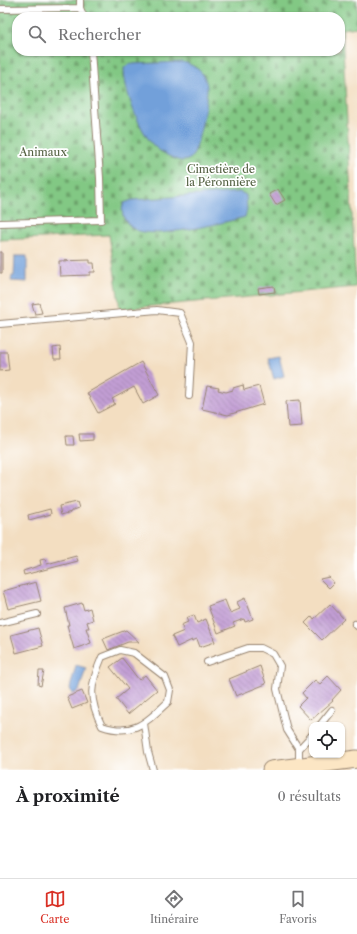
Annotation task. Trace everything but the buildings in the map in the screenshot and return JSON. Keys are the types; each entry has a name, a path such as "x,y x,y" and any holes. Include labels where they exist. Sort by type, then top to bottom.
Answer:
{"main road":[{"path":"272,770 357,759"}],"lane":[{"path":"80,0 82,12"},
{"path":"0,9 80,8"},
{"path":"0,223 101,220 100,178 91,56"},
{"path":"0,324 157,310 180,313 192,342 189,396"},
{"path":"0,623 38,614"},
{"path":"207,662 248,648 261,648 273,654 280,666 277,689 287,730 299,750 298,766"},
{"path":"120,650 134,653 165,677 170,690 168,702 144,723 129,730 114,730 102,726 95,713 91,694 95,674 102,657 120,650"},
{"path":"322,722 332,710"},
{"path":"144,723 148,752 153,770"},
{"path":"299,750 309,738"}],"green space":[{"name":"Cimetière de la Péronnière","path":"0,0 357,0 357,27 345,29 345,12 12,12 12,56 343,56 356,287 120,309 109,235 0,240"}],"water":[{"path":"183,62 199,70 206,82 207,93 197,145 194,153 188,160 181,161 161,152 147,138 137,119 129,98 124,68 129,64"},
{"path":"240,192 246,195 247,210 245,217 222,223 158,233 146,232 136,230 131,227 125,220 123,214 122,207 124,203 132,200"},
{"path":"15,256 27,256 27,282 11,281 12,276 14,276"},
{"path":"279,356 284,376 274,379 268,358"},
{"path":"76,665 86,668 79,691 72,694 70,688"}],"park label":[{"name":"Animaux","path":"43,152"}]}
